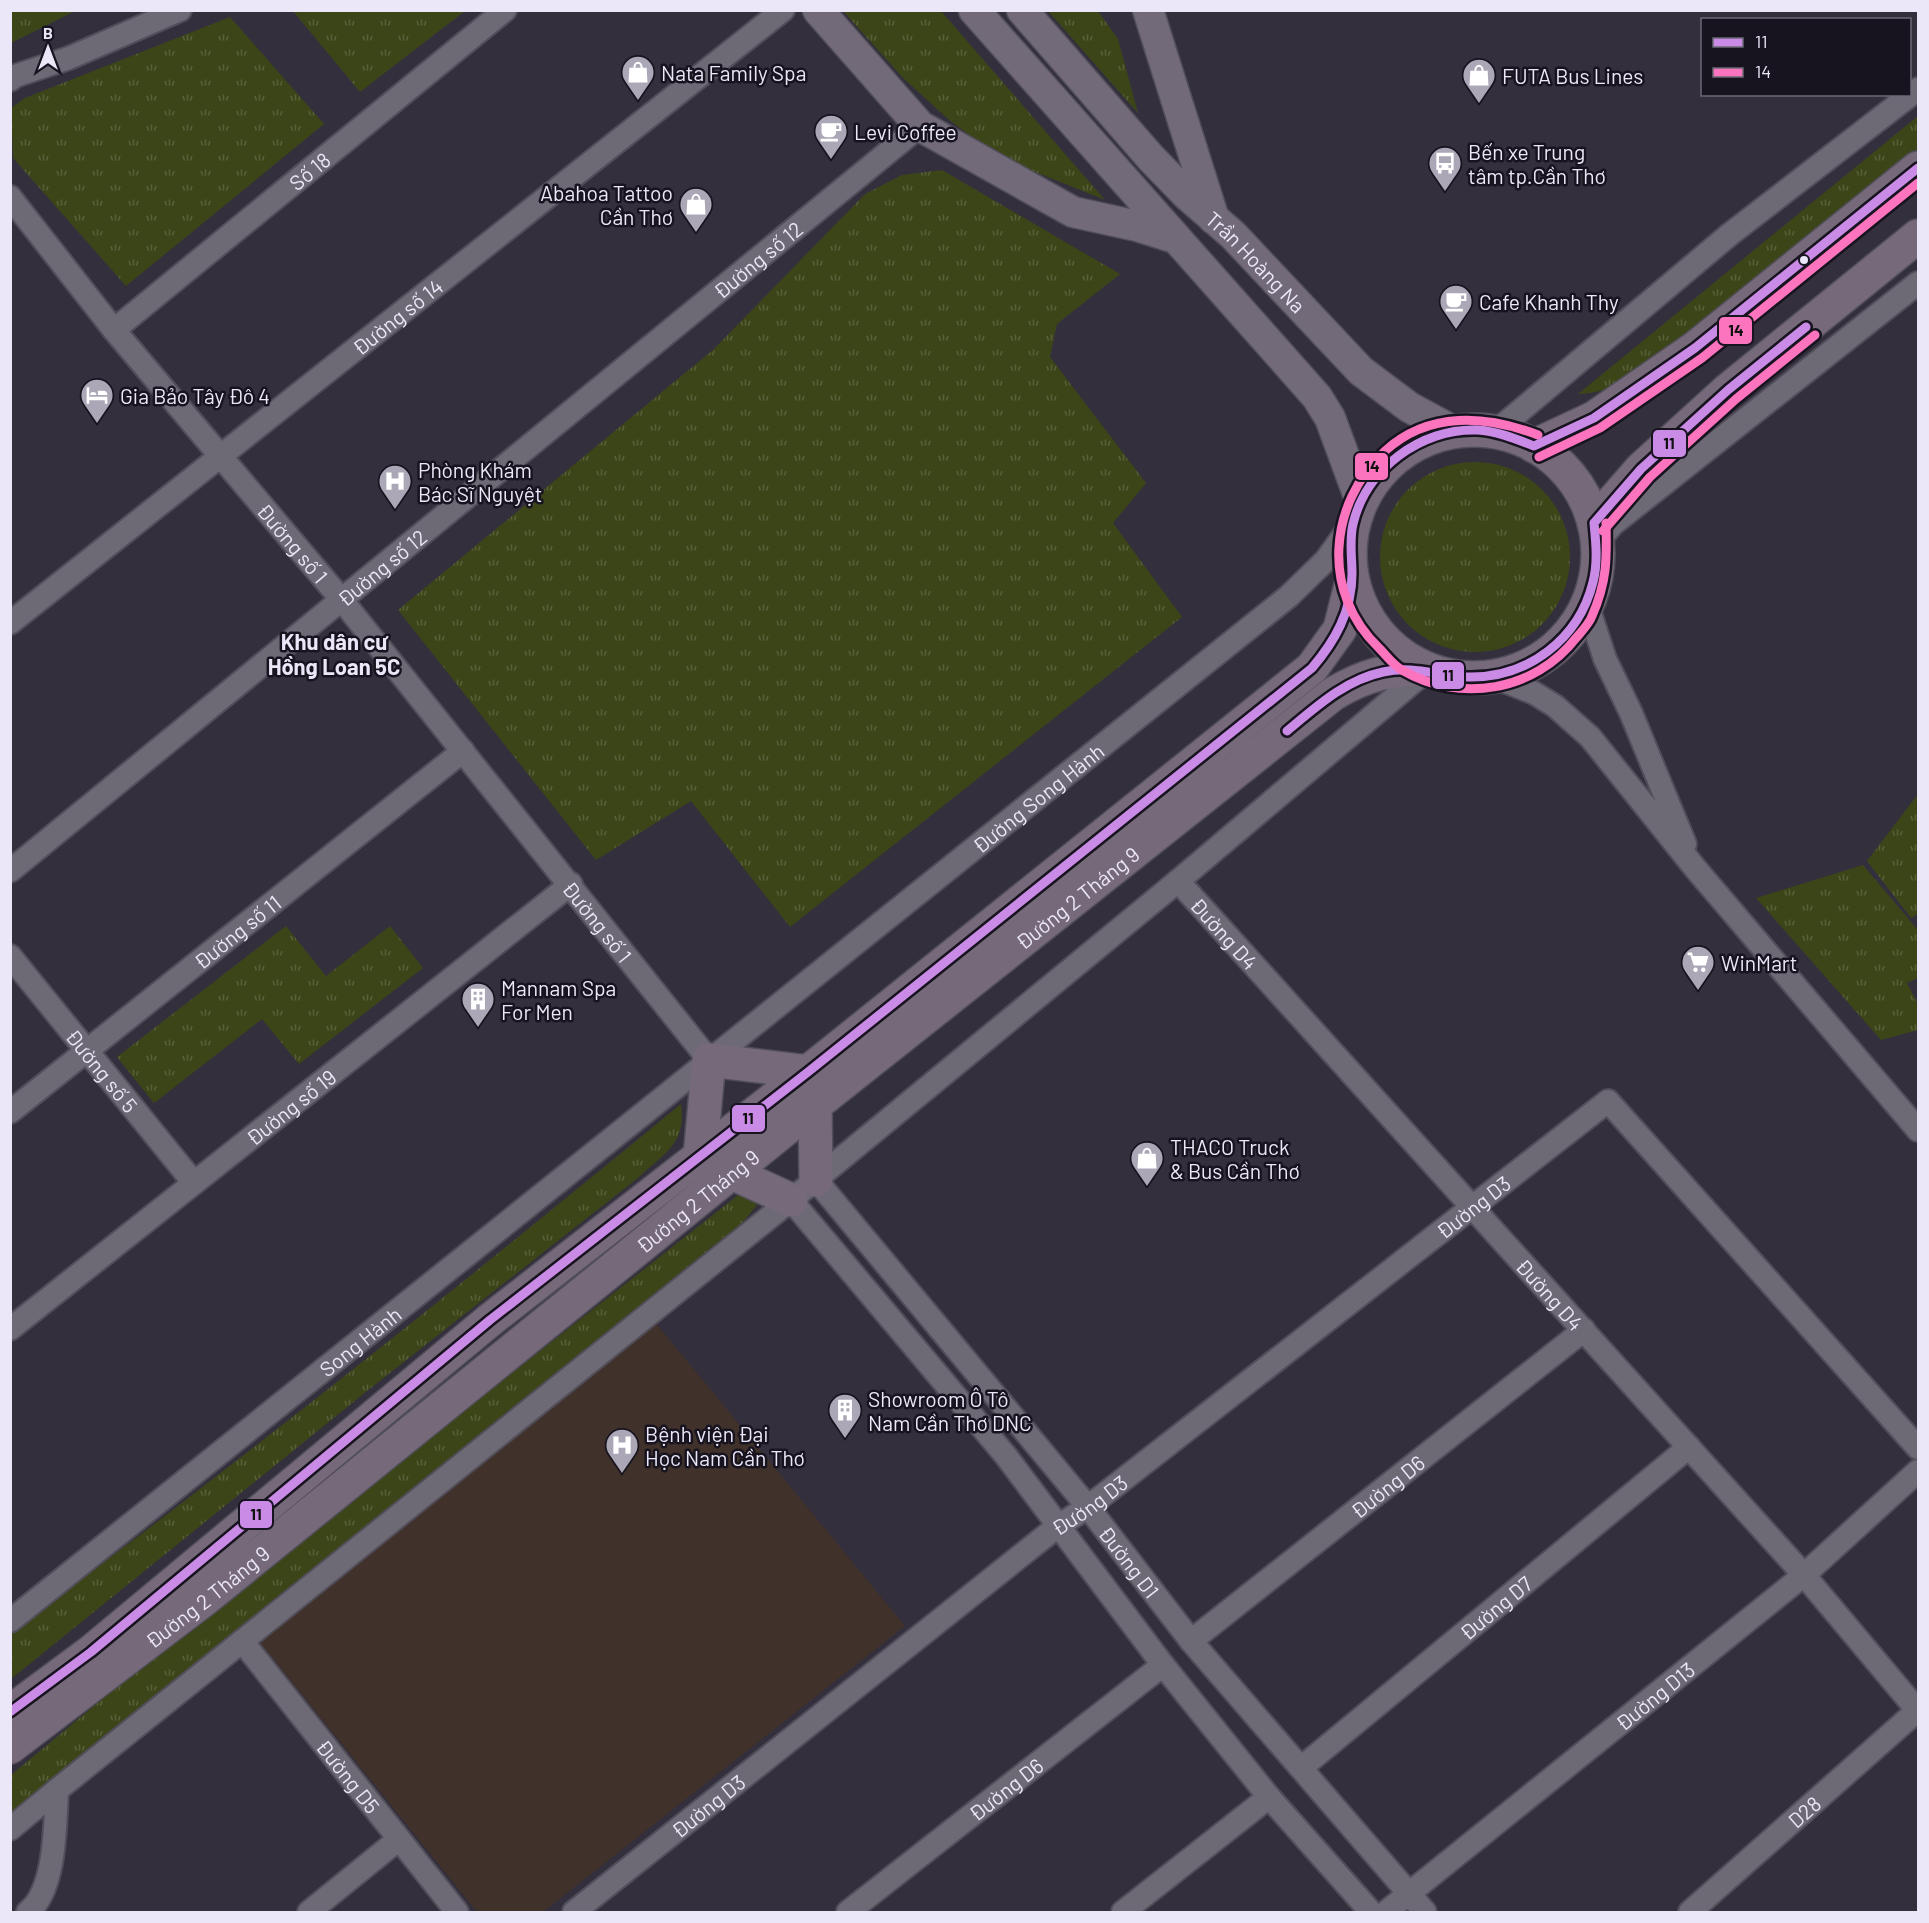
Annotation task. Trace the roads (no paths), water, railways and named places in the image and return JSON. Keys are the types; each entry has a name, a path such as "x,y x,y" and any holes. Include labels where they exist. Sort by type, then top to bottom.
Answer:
{"highway":[{"path":"1534,446 1594,418 1695,348 1918,168"},
{"path":"1596,533 1641,469 1728,390 1918,236"},
{"path":"1455,432 1496,432 1534,446 1566,471 1582,495 1596,533 1596,574 1587,604 1564,638 1549,652 1522,667 1492,676 1471,677 1427,670 1395,649 1380,635 1359,601 1349,561 1357,511 1384,468 1400,454 1417,444 1455,432"},
{"name":"Đường 2 Tháng 9","path":"10,1712 91,1652 490,1320 808,1072 1312,668 1340,629 1346,614 1353,581"},
{"name":"Đường 2 Tháng 9","path":"10,1748 215,1590 815,1105 1333,694 1377,674 1403,669 1427,670"},
{"path":"700,1157 710,1060 808,1072"},
{"path":"815,1105 816,1180"},
{"path":"732,1173 791,1200"}],"main road":[{"path":"818,10 920,126 1073,212 1137,226 1178,239"},
{"name":"Trần Hoàng Na","path":"974,10 1050,99 1178,239 1317,397 1330,418 1357,511"},
{"name":"Trần Hoàng Na","path":"1022,10 1151,158 1214,219 1362,371 1409,407 1455,432"},
{"path":"1148,10 1214,219"}],"street":[{"path":"10,80 15,76 69,58 180,10"},
{"name":"Số 18","path":"114,330 505,10"},
{"name":"Đường số 14","path":"10,623 220,454 783,10"},
{"path":"1496,432 1729,235 1908,96"},
{"name":"Đường số 12","path":"10,871 920,126"},
{"name":"Đường số 1","path":"10,197 114,330 341,599 710,1060"},
{"path":"1596,533 1613,524 1918,283"},
{"name":"Đường Song Hành","path":"710,1060 1289,596 1326,560 1357,511"},
{"path":"1587,604 1605,659 1695,868"},
{"path":"10,1829 816,1180 1178,881 1427,670"},
{"path":"1492,676 1534,693 1573,720 1605,755 1695,868 1918,1130"},
{"name":"Đường số 11","path":"10,1112 462,751"},
{"name":"Đường D4","path":"1178,881 1804,1575 1918,1710"},
{"name":"Đường số 19","path":"10,1329 571,884"},
{"name":"Đường số 5","path":"10,956 194,1184"},
{"name":"Song Hành","path":"10,1621 710,1060"},
{"name":"Đường D3","path":"574,1912 1058,1526 1088,1507 1608,1101 1918,1448"},
{"name":"Đường D1","path":"816,1180 1088,1507 1191,1641 1425,1912"},
{"name":"Đường D1","path":"791,1200 998,1447 1163,1665 1269,1797 1371,1912"},
{"name":"Đường D6","path":"1191,1641 1584,1330"},
{"name":"Đường D7","path":"1301,1768 1689,1447"},
{"name":"Đường D13","path":"1386,1912 1410,1895 1804,1575 1918,1471"},
{"name":"Đường D5","path":"242,1641 457,1912"},
{"name":"Đường D6","path":"848,1912 1163,1665"},
{"name":"D28","path":"1690,1912 1918,1710"},
{"path":"28,1912 36,1906 52,1860 57,1790"},
{"path":"1123,1912 1269,1797"},
{"path":"309,1912 399,1839"}],"place":[{"name":"Nata Family Spa","path":"638,101"},
{"name":"FUTA Bus Lines","path":"1479,104"},
{"name":"Levi Coffee","path":"831,160"},
{"name":"Bến xe Trung tâm tp.Cần Thơ","path":"1445,192"},
{"name":"Abahoa Tattoo Cần Thơ","path":"696,233"},
{"name":"Cafe Khanh Thy","path":"1456,330"},
{"name":"Gia Bảo Tây Đô 4","path":"97,424"},
{"name":"Phòng Khám Bác Sĩ Nguyệt","path":"395,510"},
{"name":"WinMart","path":"1698,991"},
{"name":"Mannam Spa For Men","path":"478,1028"},
{"name":"THACO Truck & Bus Cần Thơ","path":"1147,1187"},
{"name":"Showroom Ô Tô Nam Cần Thơ DNC","path":"845,1439"},
{"name":"Bệnh viện Đại Học Nam Cần Thơ","path":"622,1474"}],"district":[{"name":"Khu dân cư Hồng Loan 5C","path":"334,654"}]}
